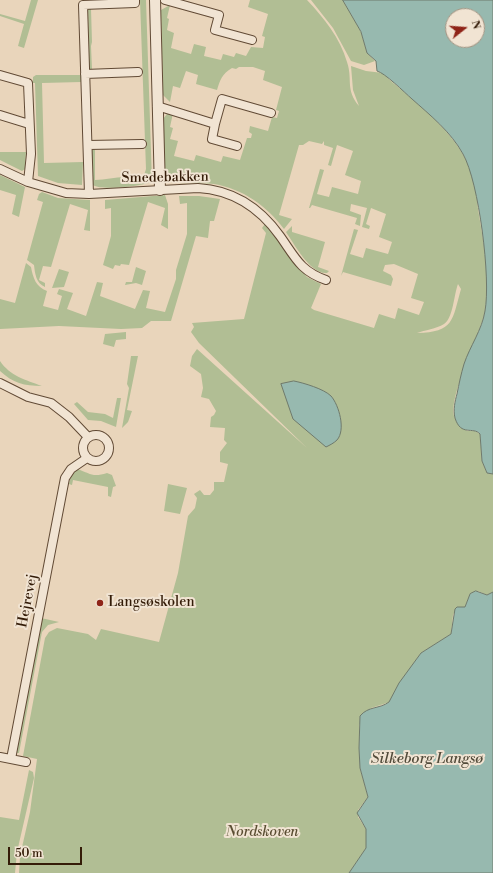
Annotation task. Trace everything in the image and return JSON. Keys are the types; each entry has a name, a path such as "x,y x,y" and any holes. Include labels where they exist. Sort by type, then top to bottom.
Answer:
{"street":[{"path":"89,194 83,5 96,2 135,3 135,0"},
{"path":"155,0 160,190"},
{"path":"165,0 219,15 215,30 252,40"},
{"path":"85,74 138,72"},
{"path":"0,75 28,83 31,154 28,182"},
{"path":"237,146 212,138 222,99 271,113"},
{"path":"157,106 215,124"},
{"path":"0,115 30,124"},
{"path":"88,145 142,144"},
{"name":"Smedebakken","path":"0,169 28,182 66,193 89,194 213,189 248,203 262,215 280,235 300,265 313,276 326,280"},
{"path":"0,385 28,397 51,403 69,417 88,437"},
{"path":"94,435 101,436 107,440 109,447 107,455 101,460 94,461 86,458 82,449 84,442 88,437 94,435"},
{"name":"Hejrevej","path":"11,759 65,478 71,469 86,458"},
{"path":"0,757 26,762"}],"green space":[{"path":"31,0 38,0 24,48 18,46 24,24 0,16 0,14 25,21"},
{"path":"140,0 146,0 152,182 122,187 98,187 93,185 91,151 93,149 95,150 95,180 144,175 146,169"},
{"name":"Nordskoven","path":"250,0 307,0 325,21 336,37 344,53 349,68 352,94 359,106 353,90 351,66 366,71 383,73 445,130 462,153 469,166 475,184 485,251 488,288 485,312 459,382 455,397 454,409 455,418 467,431 475,431 480,434 482,461 487,473 493,474 493,592 487,595 478,591 470,594 465,607 457,607 453,615 451,634 421,653 396,689 390,702 371,708 359,725 360,768 368,797 358,810 358,817 366,829 366,848 349,873 19,873 20,856 30,812 37,759 23,756 45,638 49,632 57,628 88,634 96,640 101,629 159,642 178,573 188,516 195,508 197,498 194,494 200,490 204,495 210,495 214,490 214,482 224,482 228,464 220,462 220,452 227,443 224,440 225,428 210,427 211,417 216,411 209,399 201,397 203,388 201,374 190,366 192,356 197,349 307,448 199,343 191,332 194,327 192,323 244,319 266,233 262,228 265,224 307,277 321,284 311,308 314,310 374,328 379,314 395,319 398,308 419,315 424,302 411,298 418,274 394,264 385,265 383,271 391,275 393,279 391,286 343,272 341,276 354,229 358,230 350,254 363,258 366,248 388,254 392,242 379,237 386,214 371,208 366,224 370,226 369,229 362,227 367,208 351,204 350,211 361,215 360,226 355,224 357,218 312,205 309,208 320,169 324,170 317,194 329,197 332,187 358,194 361,181 345,175 353,151 337,145 331,166 328,165 333,148 324,145 324,141 322,144 309,141 303,145 299,145 279,215 292,219 284,229 262,206 235,190 214,184 176,183 167,180 165,173 163,119 167,114 173,113 170,127 173,128 170,139 178,141 174,156 194,161 196,155 221,162 223,156 240,160 247,138 251,138 252,134 249,132 250,126 268,131 272,117 277,118 279,111 276,110 282,87 263,80 265,71 253,67 232,68 222,78 217,90 196,84 198,75 186,71 180,88 173,86 170,102 163,95 161,10 170,5 167,18 169,19 167,30 174,33 171,48 191,54 194,44 206,47 204,56 221,60 223,54 234,57 236,53 246,56 251,47 263,48 265,37 262,36 268,14 248,7","holes":["458,284 461,289 456,309 450,323 438,330 417,333 444,324 451,312"]},
{"path":"311,0 343,0 361,32 367,53 375,61 364,65 351,61 333,28"},
{"path":"88,7 91,9 92,42 92,69 89,70"},
{"path":"36,75 81,75 81,82 42,83 44,163 83,162 82,185 58,183 38,176 35,83 33,83 33,77"},
{"path":"0,152 26,152 25,169 22,171 0,160"},
{"path":"0,175 25,187 19,217 12,214 16,195 0,190"},
{"path":"42,192 58,198 90,200 90,231 84,230 88,210 70,204 51,267 43,266 39,280 45,283 45,287 38,281 34,265 27,260 43,202 37,200 39,194"},
{"path":"165,195 168,204 168,229 161,225 165,208 148,202 129,265 115,265 113,269 103,265 111,236 111,208 105,209 105,200"},
{"path":"179,196 199,196 220,199 214,221 210,221 208,238 196,236 171,321 151,321 142,328 121,329 59,326 0,329 0,299 15,303 26,263 31,267 38,285 47,291 43,306 58,310 62,296 57,294 59,289 73,293 67,309 86,316 97,282 103,283 100,296 135,309 143,290 150,291 146,308 165,312 176,279 176,270 187,234 187,203 180,204"},
{"path":"292,226 292,232 325,242 318,267 329,271 327,273 315,269 298,251 286,232"},
{"path":"136,267 146,271 142,285 136,283 125,285 126,282 132,282"},
{"path":"59,269 69,272 64,287 52,288"},
{"path":"126,332 126,339 116,340 114,347 103,344 105,334"},
{"path":"131,356 138,356 127,410 132,411 128,422 122,428 129,388 127,384"},
{"path":"0,361 13,374 42,386 14,381 0,371"},
{"path":"117,398 121,398 116,427 101,421 88,420 74,404 77,402 88,412 105,414 113,418"},
{"path":"77,469 94,475 107,473 112,475 116,486 113,487 111,497 108,496 108,487 73,480 72,485 69,484 71,475"},
{"path":"168,484 187,488 180,514 164,511"},
{"path":"41,618 59,622 48,625 42,632 19,753 15,753"},
{"path":"29,770 33,772 34,778 17,852 15,873 0,873 0,817 19,820"}],"water":[{"path":"343,0 493,0 493,474 487,473 482,461 480,434 460,427 454,415 455,403 463,368 481,325 485,311 486,296 485,255 479,208 469,167 458,146 446,131 385,75 377,71 376,61 367,53 361,32"},
{"path":"294,381 324,391 334,400 339,411 341,430 340,436 332,444 326,447 293,419 281,384"},
{"name":"Silkeborg Langsø","path":"476,591 487,595 493,592 493,873 349,873 366,848 366,829 357,813 368,797 360,768 360,716 370,709 382,706 389,702 399,683 421,653 451,634 455,609 457,607 465,607 470,594"}],"place":[{"name":"Langsøskolen","path":"100,603"}]}
